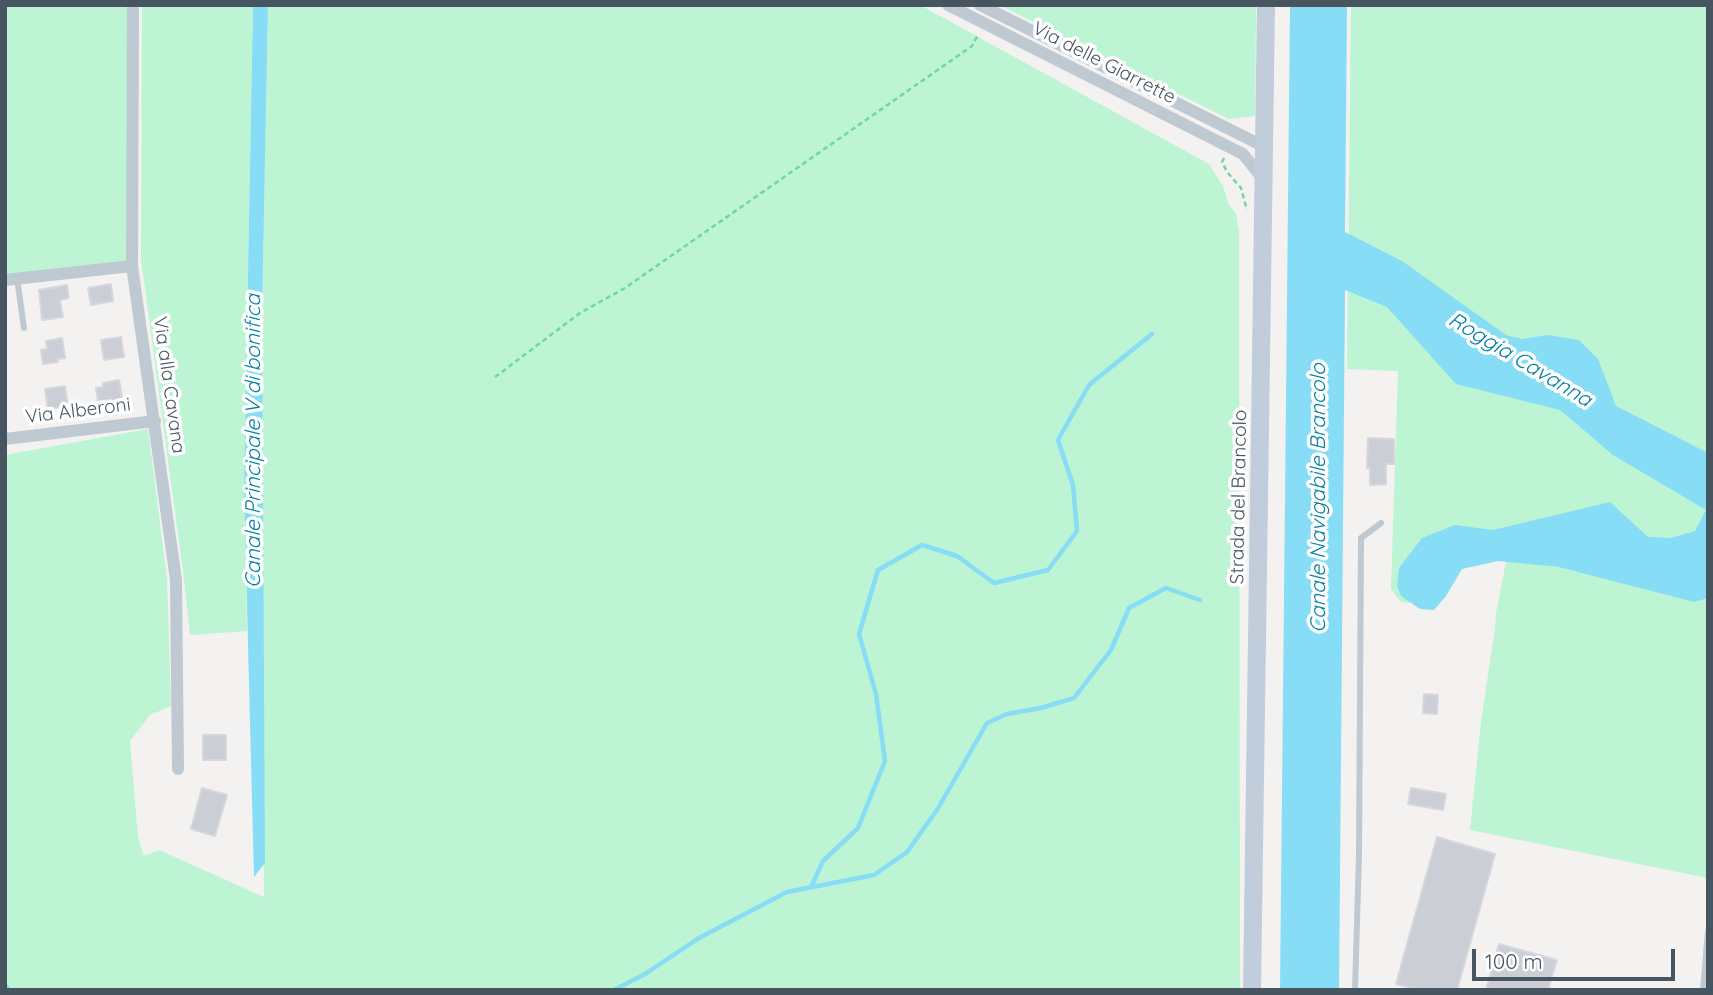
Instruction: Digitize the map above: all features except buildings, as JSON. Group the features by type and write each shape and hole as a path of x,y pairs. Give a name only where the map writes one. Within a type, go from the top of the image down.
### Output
{"street":[{"name":"Via alla Cavana","path":"133,5 132,266 176,580 178,769"},
{"name":"Via delle Giarrette","path":"948,5 1242,154 1265,174"},
{"name":"Via delle Giarrette","path":"980,5 1265,147"},
{"name":"Strada del Brancolo","path":"1252,990 1266,5"},
{"path":"1244,137 1257,134 1265,125"},
{"path":"11,279 132,266"},
{"name":"Via Alberoni","path":"5,439 155,421"}],"lane":[{"path":"11,279 24,328"},
{"path":"1355,990 1359,855 1361,538 1381,523"},
{"path":"1703,990 1708,931"}],"path":[{"path":"495,377 580,313 625,288 972,46 984,23"}],"green space":[{"path":"5,5 127,5 127,262 5,277"},
{"path":"142,5 253,5 244,490 247,631 190,635 141,259"},
{"path":"268,5 920,5 1209,164 1223,186 1229,205 1236,213 1239,232 1240,990 5,990 5,455 148,429 167,578 171,706 150,715 130,741 138,837 144,856 159,850 264,897 262,316"},
{"path":"999,5 1256,5 1255,116 1229,119"},
{"path":"1351,5 1708,5 1708,878 1470,830 1481,722 1496,613 1507,557 1474,552 1414,603 1401,602 1391,589 1398,371 1347,369"}],"water":[{"name":"Canale Principale V di bonifica","path":"253,5 268,5 262,316 265,863 254,877 244,490"},
{"name":"Canale Navigabile Brancolo","path":"1290,5 1347,5 1345,232 1402,261 1506,335 1522,339 1547,335 1579,340 1598,359 1616,406 1708,453 1708,598 1694,602 1559,567 1498,561 1462,569 1434,610 1420,609 1401,596 1397,586 1399,568 1422,538 1455,525 1493,530 1610,502 1648,537 1671,538 1695,531 1706,510 1613,455 1560,410 1456,384 1387,307 1345,290 1339,990 1280,990"}],"waterway":[{"path":"811,887 823,861 858,828 885,761 876,694 859,634 878,570 922,545 957,556 994,583 1048,570 1077,531 1073,485 1058,440 1089,385 1152,334"},
{"name":"Roggia Cavanna","path":"614,990 645,974 699,938 787,892 874,875 907,852 937,810 987,723 1007,714 1074,698 1111,650 1129,608 1166,588 1200,600"},
{"name":"Roggia Cavanna","path":"5,985 9,990"}]}
